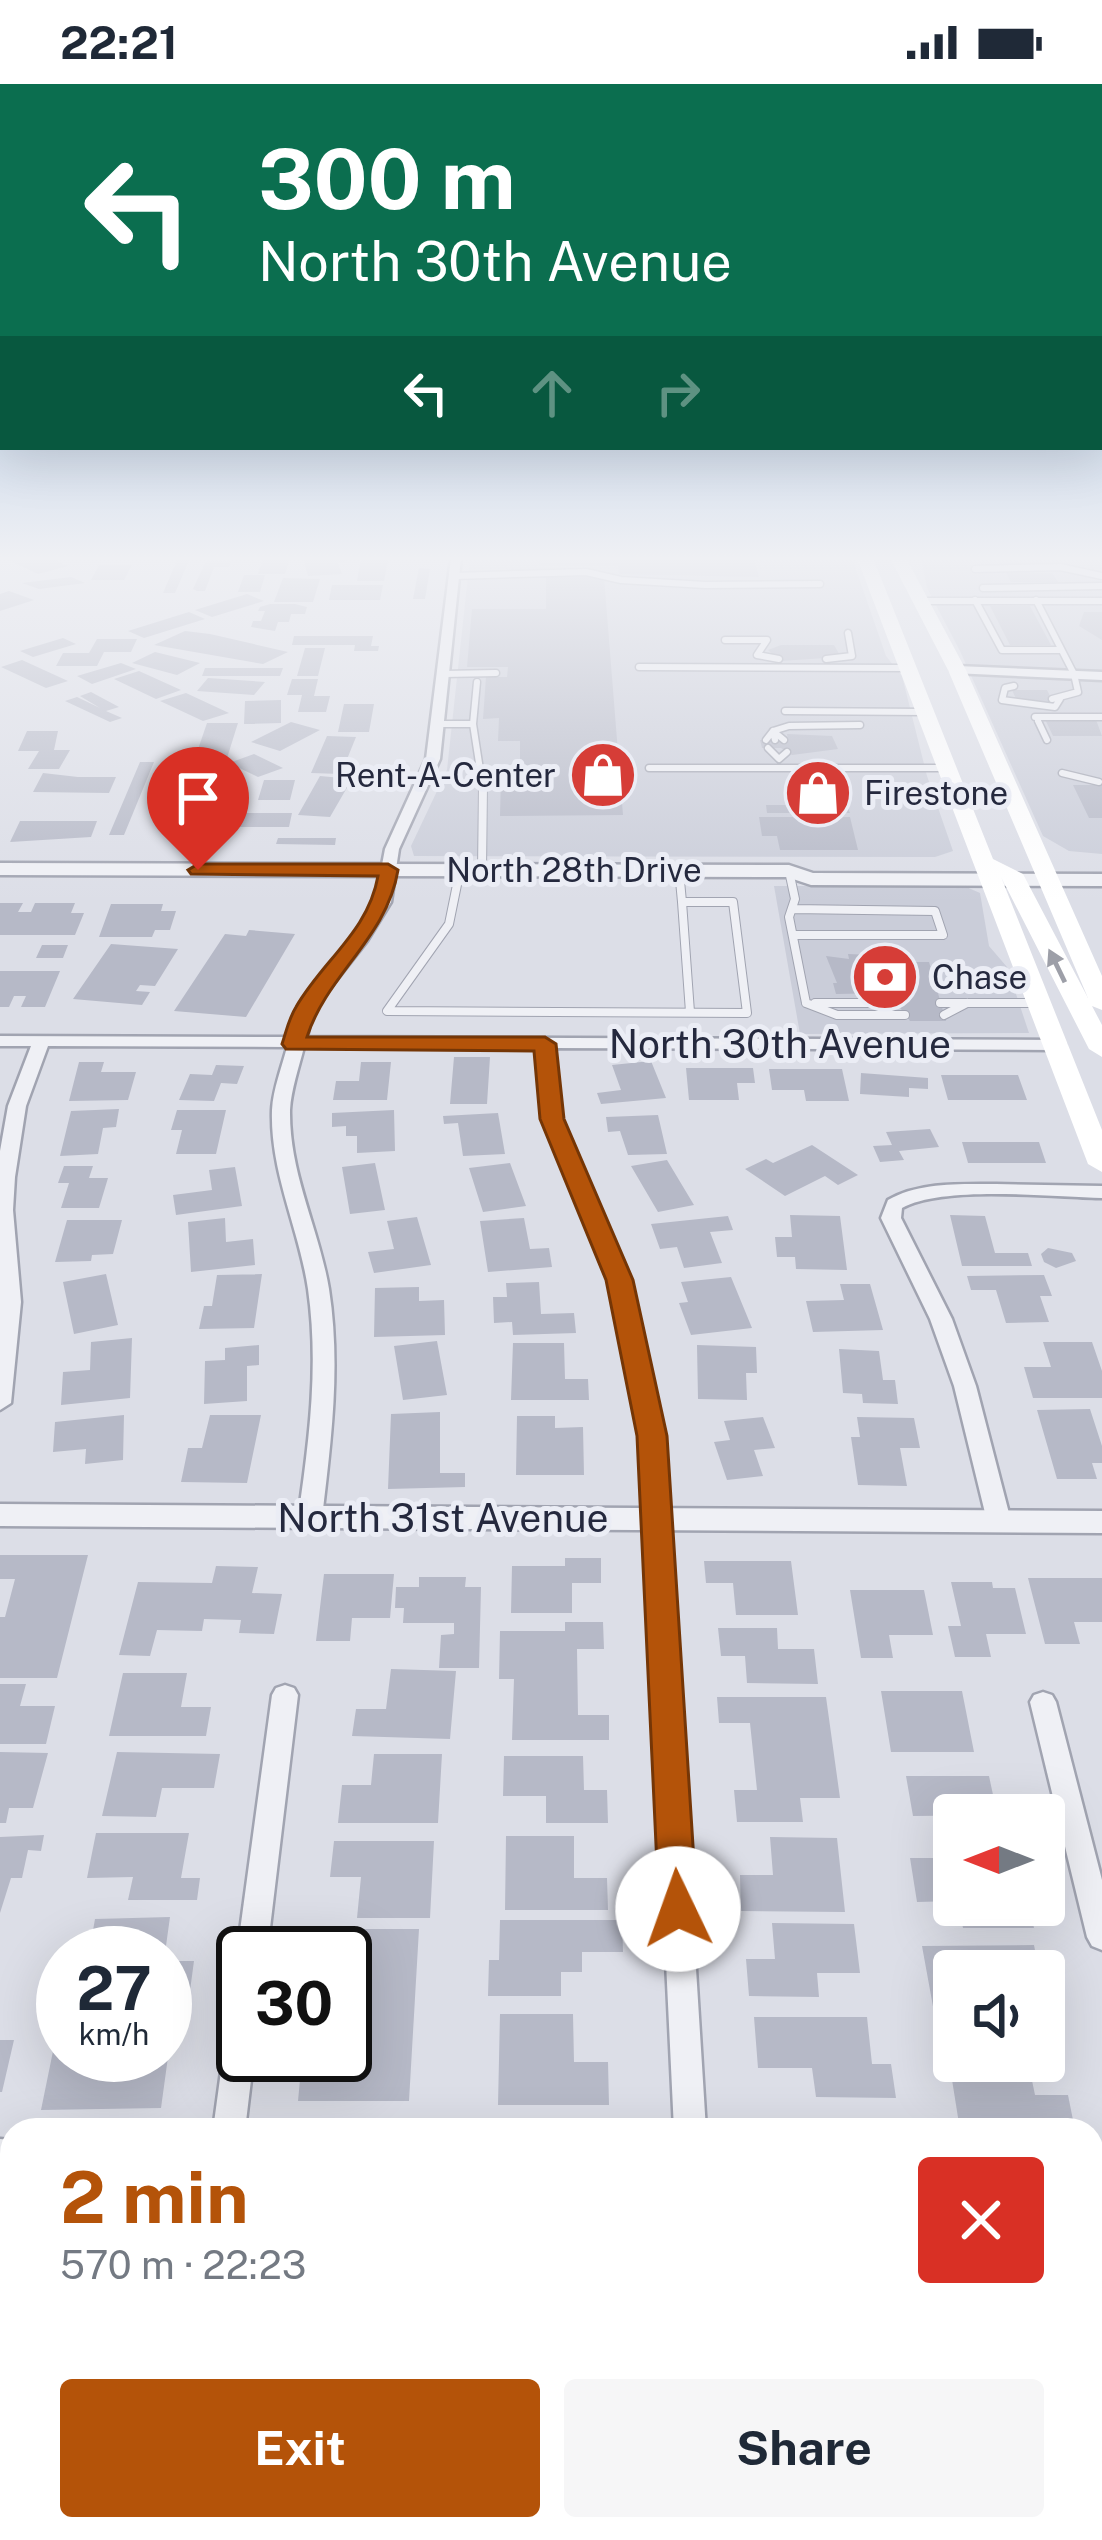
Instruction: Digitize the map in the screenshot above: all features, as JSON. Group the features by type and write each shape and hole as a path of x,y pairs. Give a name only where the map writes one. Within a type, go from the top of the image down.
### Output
{"main road":[{"path":"911,673 1102,1164"},
{"path":"929,673 943,676"},
{"path":"940,673 989,746 1102,1003"},
{"path":"987,871 1012,874 1017,881 1102,1048"},
{"path":"1056,1045 1072,1060 1102,1108"}],"street":[{"path":"310,1518 323,1418 324,1342 319,1285 284,1162 281,1106 305,1009 362,938 383,902 402,824 433,758 444,674"},
{"path":"943,676 1102,676"},
{"name":"North 28th Drive","path":"1017,881 1102,862"},
{"name":"North 28th Drive","path":"0,869 789,871 811,879 987,871 1102,880"},
{"name":"North 30th Avenue","path":"0,1042 1056,1045"},
{"path":"0,1403 11,1302 5,1177 17,1106 41,1042"},
{"path":"545,1044 552,1119 619,1280 652,1436 689,2118"},
{"path":"999,1521 965,1386 940,1319 891,1218 899,1200 934,1192 1102,1192"},
{"name":"North 31st Avenue","path":"0,1515 1102,1522"},
{"path":"255,1926 285,1696"},
{"path":"1043,1702 1102,1937"},
{"path":"231,2118 235,2082"}],"lane":[{"path":"444,674 496,674"},
{"path":"1002,700 1054,706 1062,702 1056,699 1077,695 1074,674"},
{"path":"478,682 472,738 483,773 471,870 449,924 386,1011 748,1013 734,902 682,902"},
{"path":"1002,700 1000,693 1014,686"},
{"path":"1002,700 1016,699"},
{"path":"785,711 927,712"},
{"path":"1047,740 1036,719 1102,717"},
{"path":"437,724 473,724"},
{"path":"783,760 774,742 789,726 860,725"},
{"path":"649,768 783,760 948,768"},
{"path":"1062,773 1099,782"},
{"path":"679,870 690,1012"},
{"path":"789,871 795,899 793,935 806,1003"},
{"path":"792,909 935,911 943,935 793,935"},
{"path":"834,998 898,1006 837,1015 806,1003 834,998"},
{"path":"967,1003 942,1006 1039,1003"}],"shaded area":[{"path":"458,673 899,673 953,851 935,857 414,856 411,846 447,770"},
{"path":"970,673 1102,673 1102,854 1069,851 1043,836"},
{"path":"774,886 964,886 980,893 989,946 1007,967 1029,1033 800,1034"}],"building":[{"path":"13,673 50,673 68,681 46,688"},
{"path":"88,673 125,673 92,684 77,676"},
{"path":"143,673 181,690 156,699 114,679"},
{"path":"203,673 281,673 280,676 202,676"},
{"path":"507,673 612,673 623,815 500,816 501,778 540,778 540,765 520,765 520,741 498,741 499,718 483,719 486,677 507,677"},
{"path":"208,678 265,682 254,695 197,691"},
{"path":"292,679 318,679 314,696 330,696 326,712 298,712 302,695 287,695"},
{"path":"1012,690 1047,690 1054,704 1018,703"},
{"path":"91,692 119,707 106,711 122,718 110,722 65,701 77,697 100,708 80,696"},
{"path":"186,693 229,713 203,721 160,701"},
{"path":"281,700 281,723 244,724 245,701"},
{"path":"344,704 374,704 369,732 338,732"},
{"path":"1044,717 1095,717 1102,736 1053,736"},
{"path":"291,722 320,730 280,751 251,742"},
{"path":"207,723 238,723 227,758 195,758"},
{"path":"27,731 58,731 54,750 70,750 59,769 28,769 39,751 18,751"},
{"path":"787,734 832,736 838,749 792,755 781,748 762,748 760,740 788,740"},
{"path":"327,736 356,737 341,774 311,773"},
{"path":"254,754 283,768 258,777 229,763"},
{"path":"140,762 154,762 124,835 109,835"},
{"path":"178,762 209,762 189,820 157,820"},
{"path":"43,773 116,777 109,793 33,792"},
{"path":"320,776 352,779 330,817 298,815"},
{"path":"264,780 295,780 290,800 258,800"},
{"name":"Firestone","path":"794,782 837,783 850,813 767,813 766,805 800,805"},
{"path":"1073,785 1102,785 1102,818 1089,818"},
{"path":"204,813 292,813 289,827 199,827"},
{"path":"759,817 850,817 858,850 780,850 777,836 762,836"},
{"path":"20,821 97,821 91,837 10,842"},
{"path":"278,838 336,838 335,845 276,844"},
{"path":"0,903 23,903 18,912 31,912 35,903 75,903 71,913 84,913 75,935 0,935"},
{"path":"111,904 163,904 161,911 176,911 170,930 155,930 152,937 99,937"},
{"path":"249,930 295,934 246,1017 174,1011 225,934 246,936"},
{"path":"111,944 178,949 155,986 140,985 136,991 150,992 142,1005 73,999"},
{"path":"42,945 68,945 63,958 36,958"},
{"name":"Chase","path":"892,953 894,962 929,962 946,1021 910,1021 889,993 836,994 833,983 837,983 826,956 849,959 848,954"},
{"path":"0,971 60,971 45,1007 21,1007 26,996 14,996 9,1007 0,1007"},
{"path":"454,1057 490,1057 487,1104 450,1104"},
{"path":"651,1061 666,1098 601,1104 597,1093 621,1090 612,1065"},
{"path":"79,1062 104,1062 101,1072 136,1072 128,1100 69,1101"},
{"path":"361,1062 391,1062 387,1100 333,1100 336,1081 359,1081"},
{"path":"216,1065 244,1066 237,1084 221,1083 214,1101 179,1100 190,1074 212,1075"},
{"path":"686,1068 753,1068 755,1083 737,1083 739,1100 689,1100"},
{"path":"769,1069 842,1069 849,1101 806,1101 804,1090 772,1090"},
{"path":"861,1073 928,1078 928,1089 909,1088 909,1097 860,1094"},
{"path":"941,1075 1018,1075 1027,1100 948,1100"},
{"path":"119,1109 116,1127 103,1128 98,1154 60,1156 71,1111"},
{"path":"177,1110 226,1110 216,1154 176,1154 182,1130 171,1130"},
{"path":"394,1110 395,1151 357,1153 357,1136 346,1136 346,1126 332,1127 332,1113"},
{"path":"498,1113 505,1154 463,1156 458,1123 444,1124 443,1116"},
{"path":"658,1115 667,1154 628,1155 620,1131 608,1132 606,1117"},
{"path":"930,1129 939,1147 899,1151 904,1160 880,1162 873,1146 892,1145 886,1132"},
{"path":"962,1142 1039,1142 1046,1163 968,1163"},
{"path":"812,1145 858,1175 838,1185 825,1176 785,1196 745,1169 766,1159 773,1163"},
{"path":"667,1160 694,1205 658,1212 631,1166"},
{"path":"375,1163 385,1210 350,1214 342,1167"},
{"path":"510,1163 526,1206 483,1212 469,1168"},
{"path":"64,1166 93,1166 89,1178 108,1178 99,1208 61,1208 69,1183 58,1183"},
{"path":"235,1167 242,1206 176,1215 173,1195 212,1190 209,1170"},
{"path":"790,1215 840,1216 847,1270 796,1269 795,1257 777,1257 775,1237 792,1237"},
{"path":"950,1215 985,1216 995,1253 1028,1253 1032,1266 962,1266"},
{"path":"728,1216 733,1230 710,1232 722,1263 684,1268 677,1247 660,1249 651,1224"},
{"path":"417,1217 431,1265 374,1273 368,1252 394,1249 387,1221"},
{"path":"225,1218 226,1242 253,1239 255,1265 191,1272 188,1222"},
{"path":"524,1218 530,1249 549,1248 552,1267 488,1272 480,1221"},
{"path":"67,1220 122,1220 113,1254 92,1255 91,1261 55,1262"},
{"path":"1048,1248 1072,1253 1076,1261 1056,1268 1044,1262 1041,1254"},
{"path":"106,1274 118,1325 74,1334 63,1282"},
{"path":"262,1274 254,1328 199,1329 204,1306 212,1306 217,1275"},
{"path":"1044,1275 1052,1296 1040,1296 1049,1322 1006,1323 996,1290 971,1290 967,1276"},
{"path":"731,1277 752,1328 691,1335 679,1303 688,1302 681,1282"},
{"path":"539,1282 541,1314 574,1313 576,1333 513,1335 512,1322 494,1323 493,1297 507,1297 506,1283"},
{"path":"840,1284 870,1284 883,1330 813,1332 806,1301 844,1300"},
{"path":"419,1287 419,1301 444,1300 445,1335 374,1337 375,1288"},
{"path":"132,1338 130,1398 61,1405 63,1372 90,1370 91,1342"},
{"path":"437,1341 447,1395 403,1400 394,1346"},
{"path":"1043,1342 1092,1342 1102,1371 1102,1398 1033,1398 1024,1367 1051,1367"},
{"path":"513,1343 564,1343 565,1379 588,1379 589,1400 511,1400"},
{"path":"259,1345 259,1365 247,1366 247,1401 204,1404 205,1361 225,1360 225,1348"},
{"path":"697,1345 756,1347 757,1373 746,1373 747,1400 698,1399"},
{"path":"839,1349 879,1351 883,1380 895,1380 898,1404 863,1403 862,1394 843,1393"},
{"path":"1090,1409 1102,1446 1102,1463 1092,1463 1097,1479 1057,1479 1037,1410"},
{"path":"440,1412 440,1473 465,1473 465,1487 388,1489 391,1414"},
{"path":"124,1415 123,1460 85,1464 86,1449 53,1452 55,1422"},
{"path":"210,1415 261,1415 247,1483 181,1482 188,1448 202,1448"},
{"path":"517,1416 555,1416 555,1428 583,1427 584,1475 516,1475"},
{"path":"763,1417 775,1448 754,1450 763,1476 727,1480 714,1442 730,1440 724,1421"},
{"path":"857,1417 914,1418 920,1448 900,1448 907,1486 858,1485 851,1437 860,1437"},
{"path":"0,1555 88,1555 57,1678 0,1678 0,1617 5,1617 15,1579 0,1579"},
{"path":"565,1558 601,1558 601,1583 572,1583 572,1613 511,1613 512,1566 565,1566"},
{"path":"704,1561 791,1561 798,1615 736,1615 733,1583 706,1583"},
{"path":"216,1566 258,1567 252,1593 282,1594 274,1634 239,1633 241,1620 204,1619 202,1631 157,1630 150,1656 119,1655 138,1582 212,1583"},
{"path":"324,1574 394,1574 390,1618 352,1618 350,1641 316,1641"},
{"path":"419,1577 466,1577 465,1587 481,1587 479,1668 439,1668 441,1635 454,1634 454,1623 403,1623 404,1608 395,1608 396,1587 419,1587"},
{"path":"1028,1578 1102,1578 1102,1622 1074,1622 1080,1644 1045,1644"},
{"path":"951,1582 992,1582 993,1588 1015,1588 1026,1634 986,1634 991,1657 955,1657 948,1626 961,1626"},
{"path":"850,1590 924,1590 933,1635 889,1635 893,1658 861,1658"},
{"path":"565,1622 603,1622 604,1649 577,1649 578,1715 609,1715 609,1740 512,1740 514,1679 499,1679 500,1631 565,1631"},
{"path":"718,1628 777,1628 778,1649 814,1649 818,1684 747,1683 745,1656 721,1656"},
{"path":"391,1669 456,1671 450,1739 352,1736 356,1709 386,1709"},
{"path":"123,1673 187,1673 181,1707 211,1707 206,1736 109,1736"},
{"path":"0,1684 26,1684 20,1706 55,1706 46,1744 0,1744"},
{"path":"881,1691 962,1691 974,1752 891,1752"},
{"path":"717,1697 826,1697 840,1798 800,1798 803,1822 737,1822 734,1790 757,1790 750,1723 719,1723"},
{"path":"0,1752 48,1753 33,1808 9,1808 6,1823 0,1823"},
{"path":"117,1752 220,1754 214,1788 162,1788 156,1817 102,1816"},
{"path":"374,1754 442,1754 438,1823 338,1823 342,1785 371,1785"},
{"path":"504,1756 583,1756 584,1790 607,1790 608,1823 546,1823 546,1796 503,1796"},
{"path":"906,1776 989,1776 993,1794 933,1794 933,1816 913,1816"},
{"path":"96,1833 189,1833 181,1878 200,1878 197,1900 128,1900 133,1877 87,1878"},
{"path":"44,1835 41,1851 28,1850 22,1878 11,1878 0,1913 0,1837"},
{"path":"506,1836 574,1836 574,1878 607,1878 608,1910 505,1910"},
{"path":"770,1837 837,1838 845,1912 741,1911 740,1875 773,1875"},
{"path":"334,1841 434,1841 430,1918 357,1918 361,1877 330,1877"},
{"path":"910,1858 933,1858 933,1902 917,1902"},
{"path":"170,1917 169,1926 94,1926 95,1919"},
{"path":"500,1920 622,1920 623,1952 582,1952 582,1972 561,1972 561,1996 488,1996 489,1960 499,1960"},
{"path":"772,1923 854,1924 860,1973 817,1973 819,1997 749,1996 746,1959 775,1959"},
{"path":"963,1926 1034,1928 963,1928"},
{"path":"372,1929 419,1929 409,2101 298,2101 300,2082 372,2082"},
{"path":"1034,1945 1035,1950 933,1950 933,2006 922,1946"},
{"path":"500,2014 573,2014 574,2062 608,2062 609,2105 498,2105"},
{"path":"754,2017 867,2017 872,2064 891,2064 896,2098 816,2097 812,2068 758,2068"},
{"path":"0,2040 14,2040 2,2092 0,2092"},
{"path":"47,2082 165,2082 161,2108 41,2110"},
{"path":"952,2082 1032,2082 1035,2095 1068,2095 1073,2118 958,2118"}],"place":[{"name":"Rent-A-Center","path":"603,775"},
{"name":"Firestone","path":"818,793"},
{"name":"Chase","path":"885,977"}],"route":[{"path":"198,870 388,870 383,902 362,938 305,1009 294,1044 545,1044 552,1119 619,1280 652,1436 678,1909"}]}
